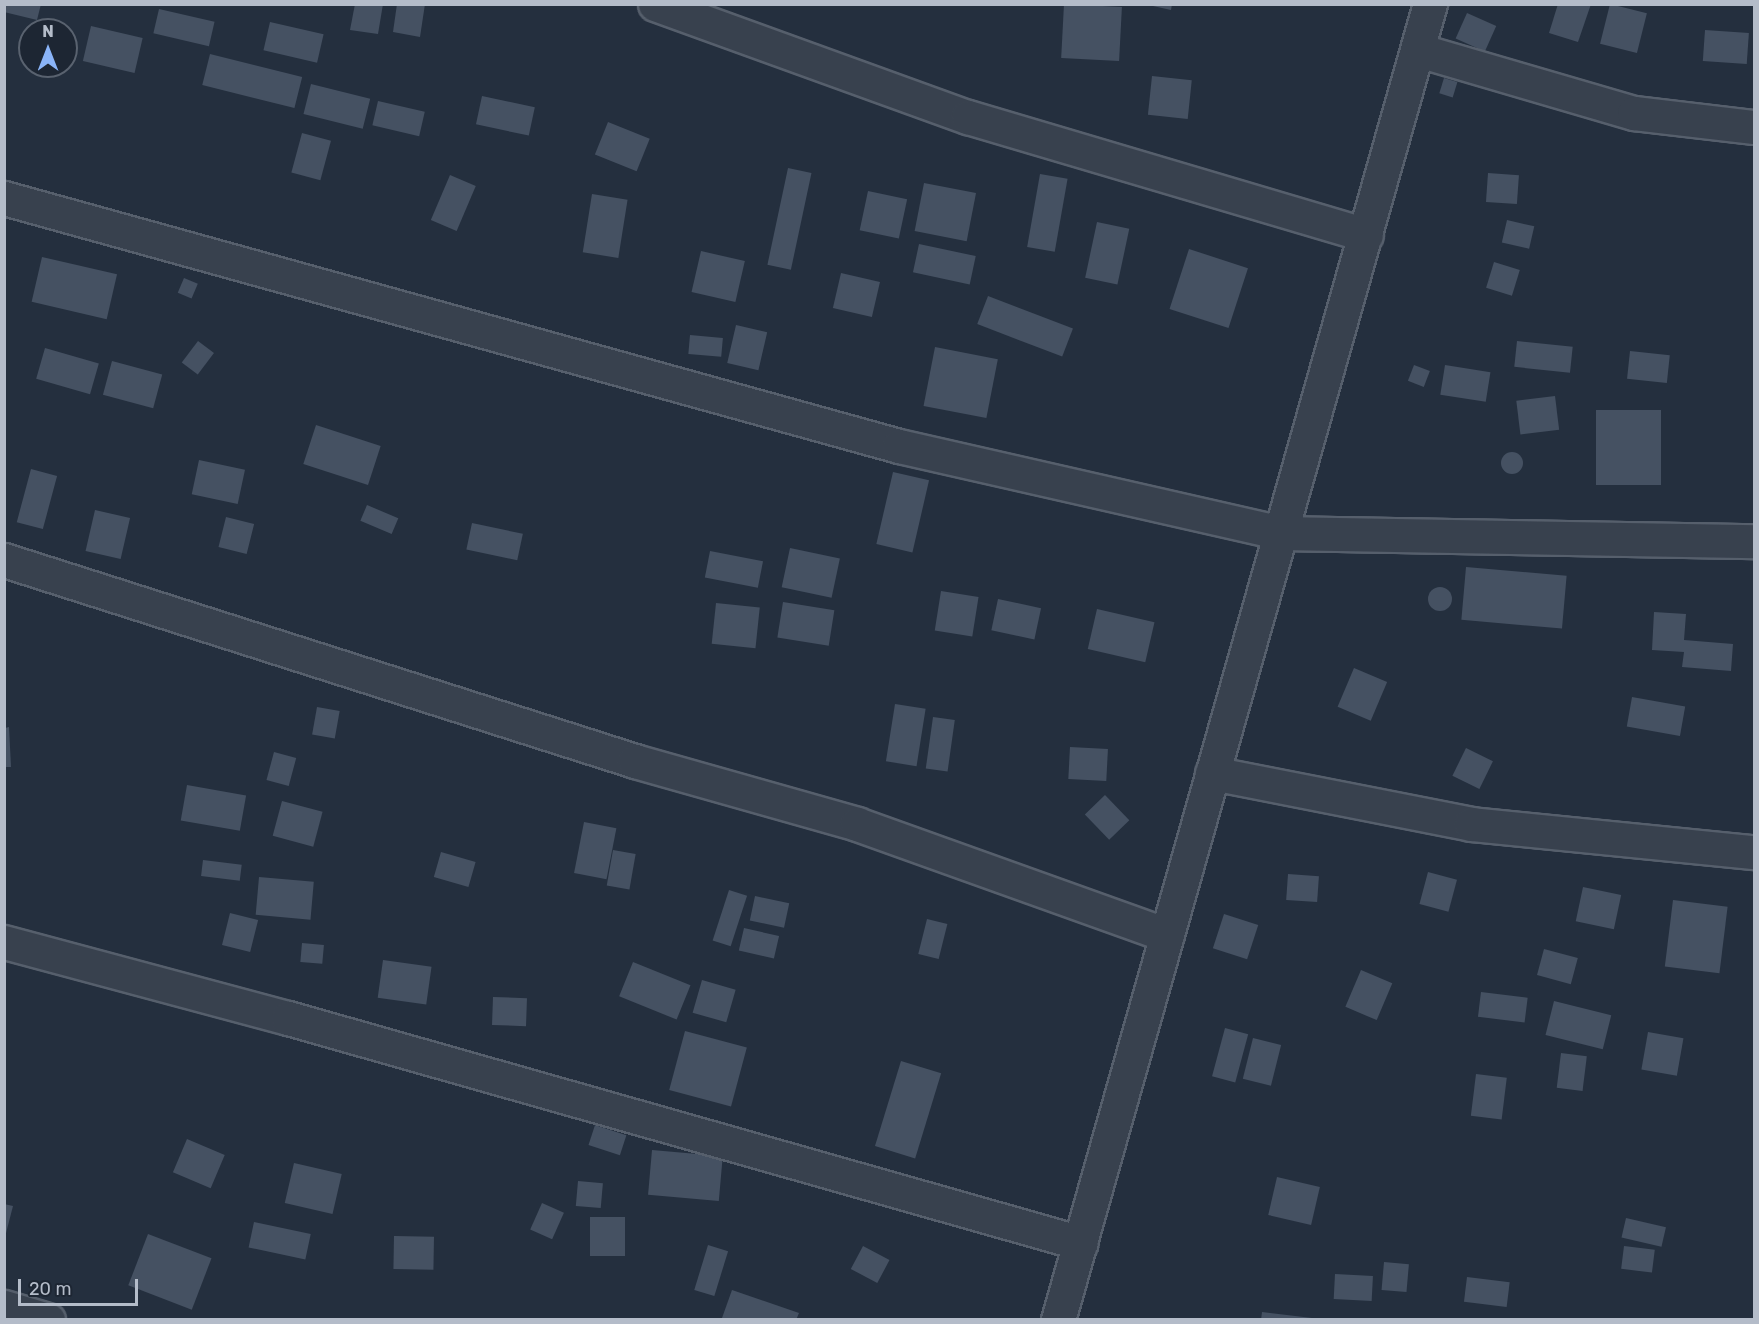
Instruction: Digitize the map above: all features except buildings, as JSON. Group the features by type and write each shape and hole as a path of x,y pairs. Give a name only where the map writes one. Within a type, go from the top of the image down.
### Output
{"street":[{"path":"655,4 968,117 1366,235"},
{"path":"1058,1320 1430,4"},
{"path":"1418,50 1634,113 1755,127"},
{"path":"4,198 898,446 1281,533 1755,541"},
{"path":"4,560 635,761 857,824 1167,935"},
{"path":"1212,773 1471,824 1755,852"},
{"path":"4,942 288,1018 1081,1243"},
{"path":"4,1307 48,1320"}]}
